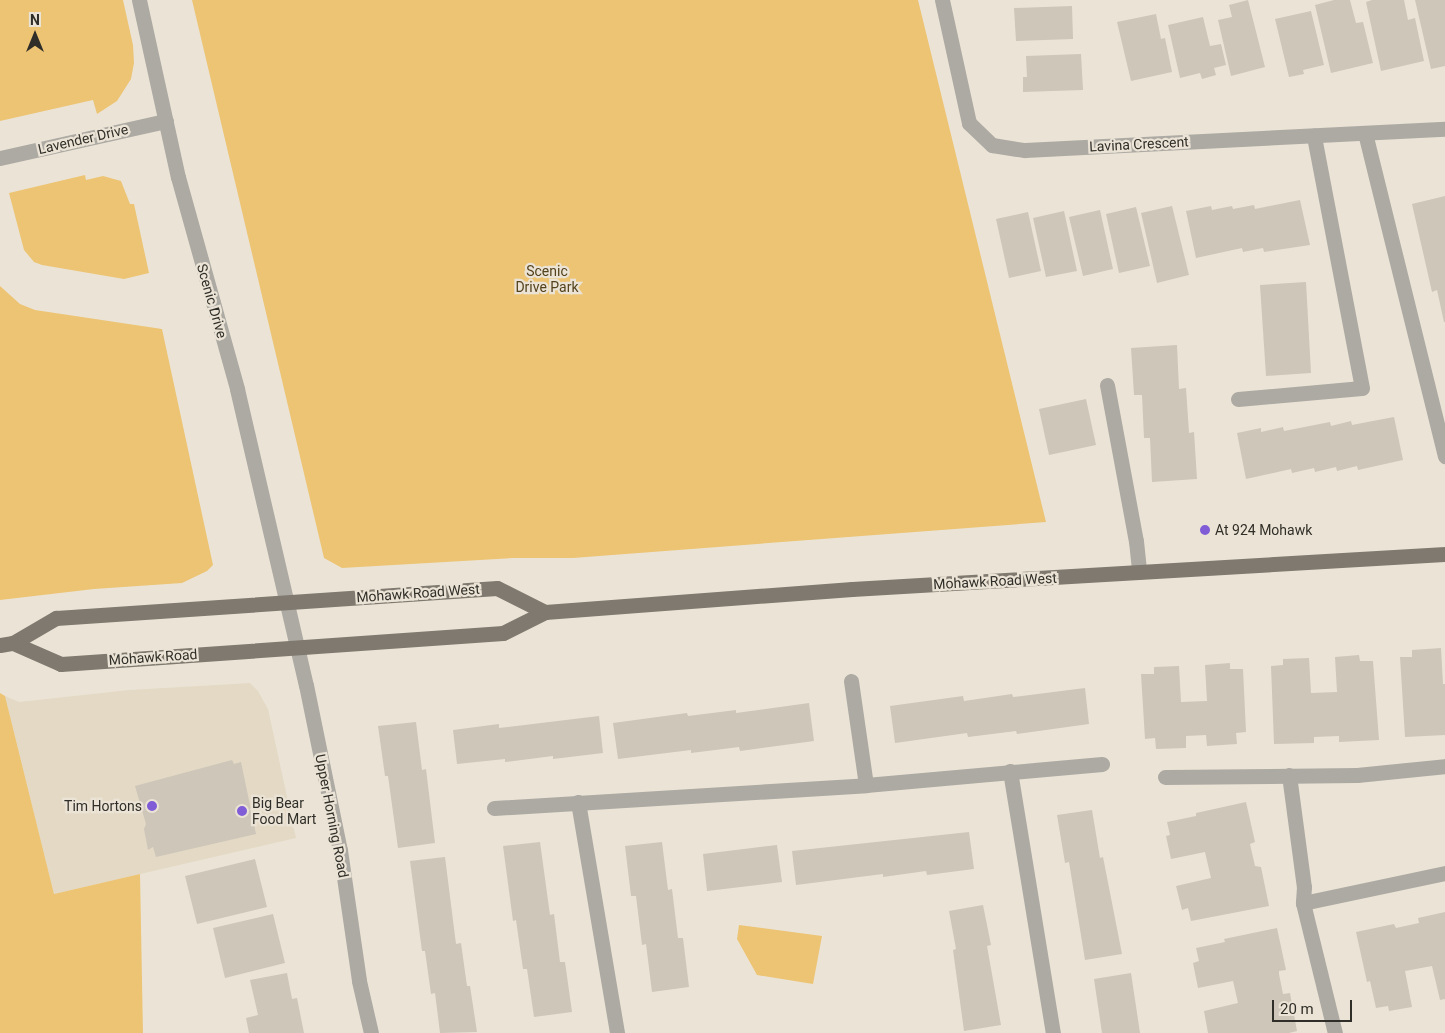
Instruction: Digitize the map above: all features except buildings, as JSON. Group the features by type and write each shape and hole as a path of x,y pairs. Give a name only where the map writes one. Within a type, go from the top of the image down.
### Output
{"main road":[{"name":"Mohawk Road West","path":"297,647 503,633 545,612 852,589 1445,554"},
{"name":"Mohawk Road West","path":"286,601 497,588 545,612"},
{"name":"Mohawk Road","path":"6,644 56,618 286,601"},
{"name":"Mohawk Road","path":"6,644 61,664 297,647"}],"street":[{"name":"Scenic Drive","path":"139,0 187,213 237,389 286,601"},
{"name":"Lavina Crescent","path":"942,0 968,123 992,145 1025,150 1445,128"},
{"name":"Lavender Drive","path":"0,158 166,121"},
{"path":"1365,133 1445,456"},
{"path":"1238,399 1362,388 1314,136"},
{"path":"1107,385 1136,541 1139,572"},
{"name":"Upper Horning Road","path":"286,601 338,840 359,981 371,1033"},
{"path":"851,681 866,785"},
{"path":"494,808 866,785 1102,764"},
{"path":"1165,777 1357,776 1445,766"},
{"path":"1010,771 1053,1033"},
{"path":"1289,775 1304,887 1304,903 1335,1033"},
{"path":"578,802 617,1033"},
{"path":"1304,903 1445,873"}],"shaded area":[{"path":"250,683 258,691 268,709 296,838 54,894 5,696 19,702 129,690"}],"green space":[{"path":"0,0 123,0 133,45 134,63 131,79 117,101 97,114 93,100 0,121"},
{"name":"Scenic Drive Park","path":"192,0 918,0 1046,522 573,558 514,558 342,568 324,558"},
{"path":"85,175 86,180 103,176 121,181 130,204 134,204 149,273 124,279 42,265 34,262 24,250 9,193"},
{"path":"0,286 20,304 35,310 162,329 213,565 207,571 182,583 94,589 0,600"},
{"path":"0,693 5,696 54,894 140,874 143,1033 0,1033"},
{"path":"739,925 822,936 813,984 757,975 737,939"}],"place":[{"name":"At 924 Mohawk","path":"1205,530"},
{"name":"Tim Hortons","path":"152,806"},
{"name":"Big Bear Food Mart","path":"242,811"}]}
